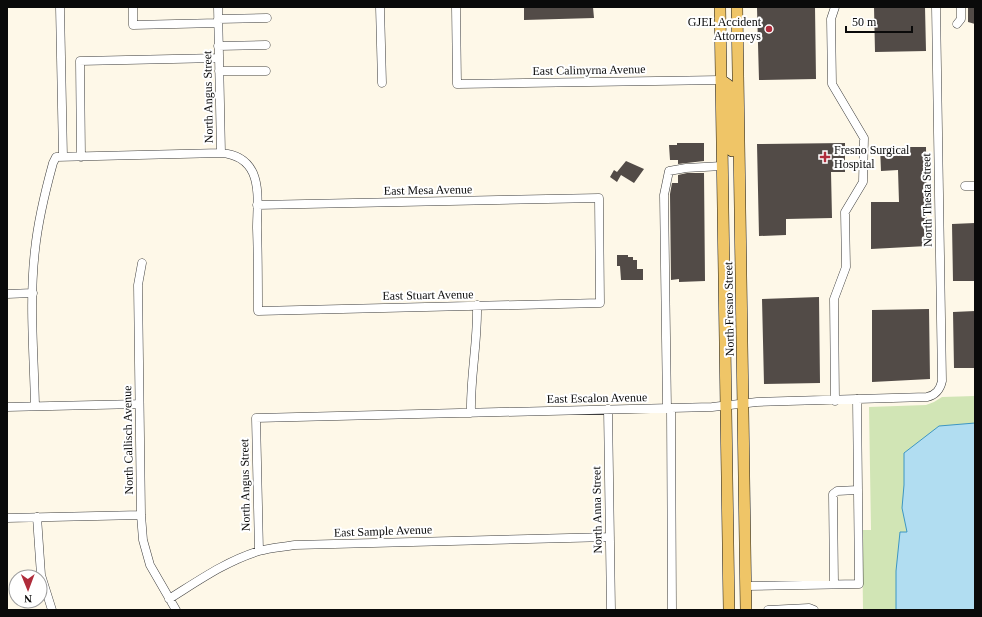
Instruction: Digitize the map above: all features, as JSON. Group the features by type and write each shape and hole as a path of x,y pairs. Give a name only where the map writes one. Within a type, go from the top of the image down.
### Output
{"main road":[{"name":"North Fresno Street","path":"720,7 729,610"},
{"name":"North Fresno Street","path":"737,7 746,610"},
{"path":"721,80 728,85 732,165 734,172 739,174"}],"street":[{"path":"60,7 60,157"},
{"path":"133,7 133,25 267,18"},
{"name":"North Angus Street","path":"218,7 221,153 234,155 241,159 252,172 255,179 257,205 258,310"},
{"path":"380,7 382,83"},
{"name":"East Calimyrna Avenue","path":"456,7 457,84 721,80"},
{"path":"835,7 831,19 832,84 864,138 863,182 845,212 846,267 834,299 835,400"},
{"name":"North Thesta Street","path":"936,7 942,381 938,392"},
{"path":"957,24 961,19 961,7"},
{"path":"218,46 266,45"},
{"path":"81,157 80,61 219,58"},
{"path":"219,71 266,71"},
{"path":"36,406 33,293 34,251 40,216 53,163 60,157 221,153"},
{"path":"672,610 664,196 669,171 686,168 722,166"},
{"path":"965,186 975,186"},
{"name":"East Mesa Avenue","path":"257,205 599,198 600,303"},
{"name":"North Callisch Avenue","path":"142,263 138,285 141,515 143,540 150,565 176,610"},
{"path":"7,294 33,293"},
{"name":"East Stuart Avenue","path":"258,310 600,303"},
{"path":"471,413 471,376 478,333 477,305"},
{"name":"East Escalon Avenue","path":"256,418 669,408 743,403 927,397 933,396 938,392"},
{"path":"746,586 859,584 857,399"},
{"path":"7,407 139,404"},
{"name":"North Anna Street","path":"608,409 611,610"},
{"name":"North Angus Street","path":"256,418 259,551"},
{"path":"834,584 833,494 837,491 858,490"},
{"path":"7,518 141,515"},
{"path":"37,517 41,575 52,610"},
{"name":"East Sample Avenue","path":"170,599 212,572 259,551 295,545 610,537"},
{"path":"768,610 809,608 814,610"}],"green space":[{"path":"975,396 975,610 863,610 862,530 871,530 869,407 926,405 942,397"}],"water":[{"path":"975,423 975,610 896,610 896,571 900,532 907,532 902,508 904,453 939,426"}],"building":[{"path":"524,7 593,7 594,18 524,20"},
{"path":"815,7 816,79 759,80 757,8"},
{"path":"874,7 925,7 926,51 875,52"},
{"path":"968,7 975,7 975,24 968,22"},
{"path":"677,143 704,143 704,161 678,164 678,160 670,160 669,145 677,145"},
{"path":"845,143 845,172 831,172 832,218 786,219 786,235 759,236 757,144"},
{"path":"880,147 926,147 927,246 871,249 871,202 899,202 898,170 881,171"},
{"path":"626,161 644,169 634,183 621,175 617,182 610,177 614,170 617,172"},
{"path":"687,173 704,173 705,281 679,282 679,279 671,280 670,194 672,183 678,183 678,175"},
{"path":"975,223 975,281 953,281 952,224"},
{"path":"617,255 628,255 628,257 633,257 633,260 637,260 637,269 643,269 643,280 621,280 620,266 617,266"},
{"path":"819,297 820,383 764,384 762,299"},
{"path":"929,309 930,379 872,382 872,310"},
{"path":"975,311 975,368 954,368 953,312"}],"place":[{"name":"GJEL Accident Attorneys","path":"769,29"},
{"name":"Fresno Surgical Hospital","path":"825,157"}]}
